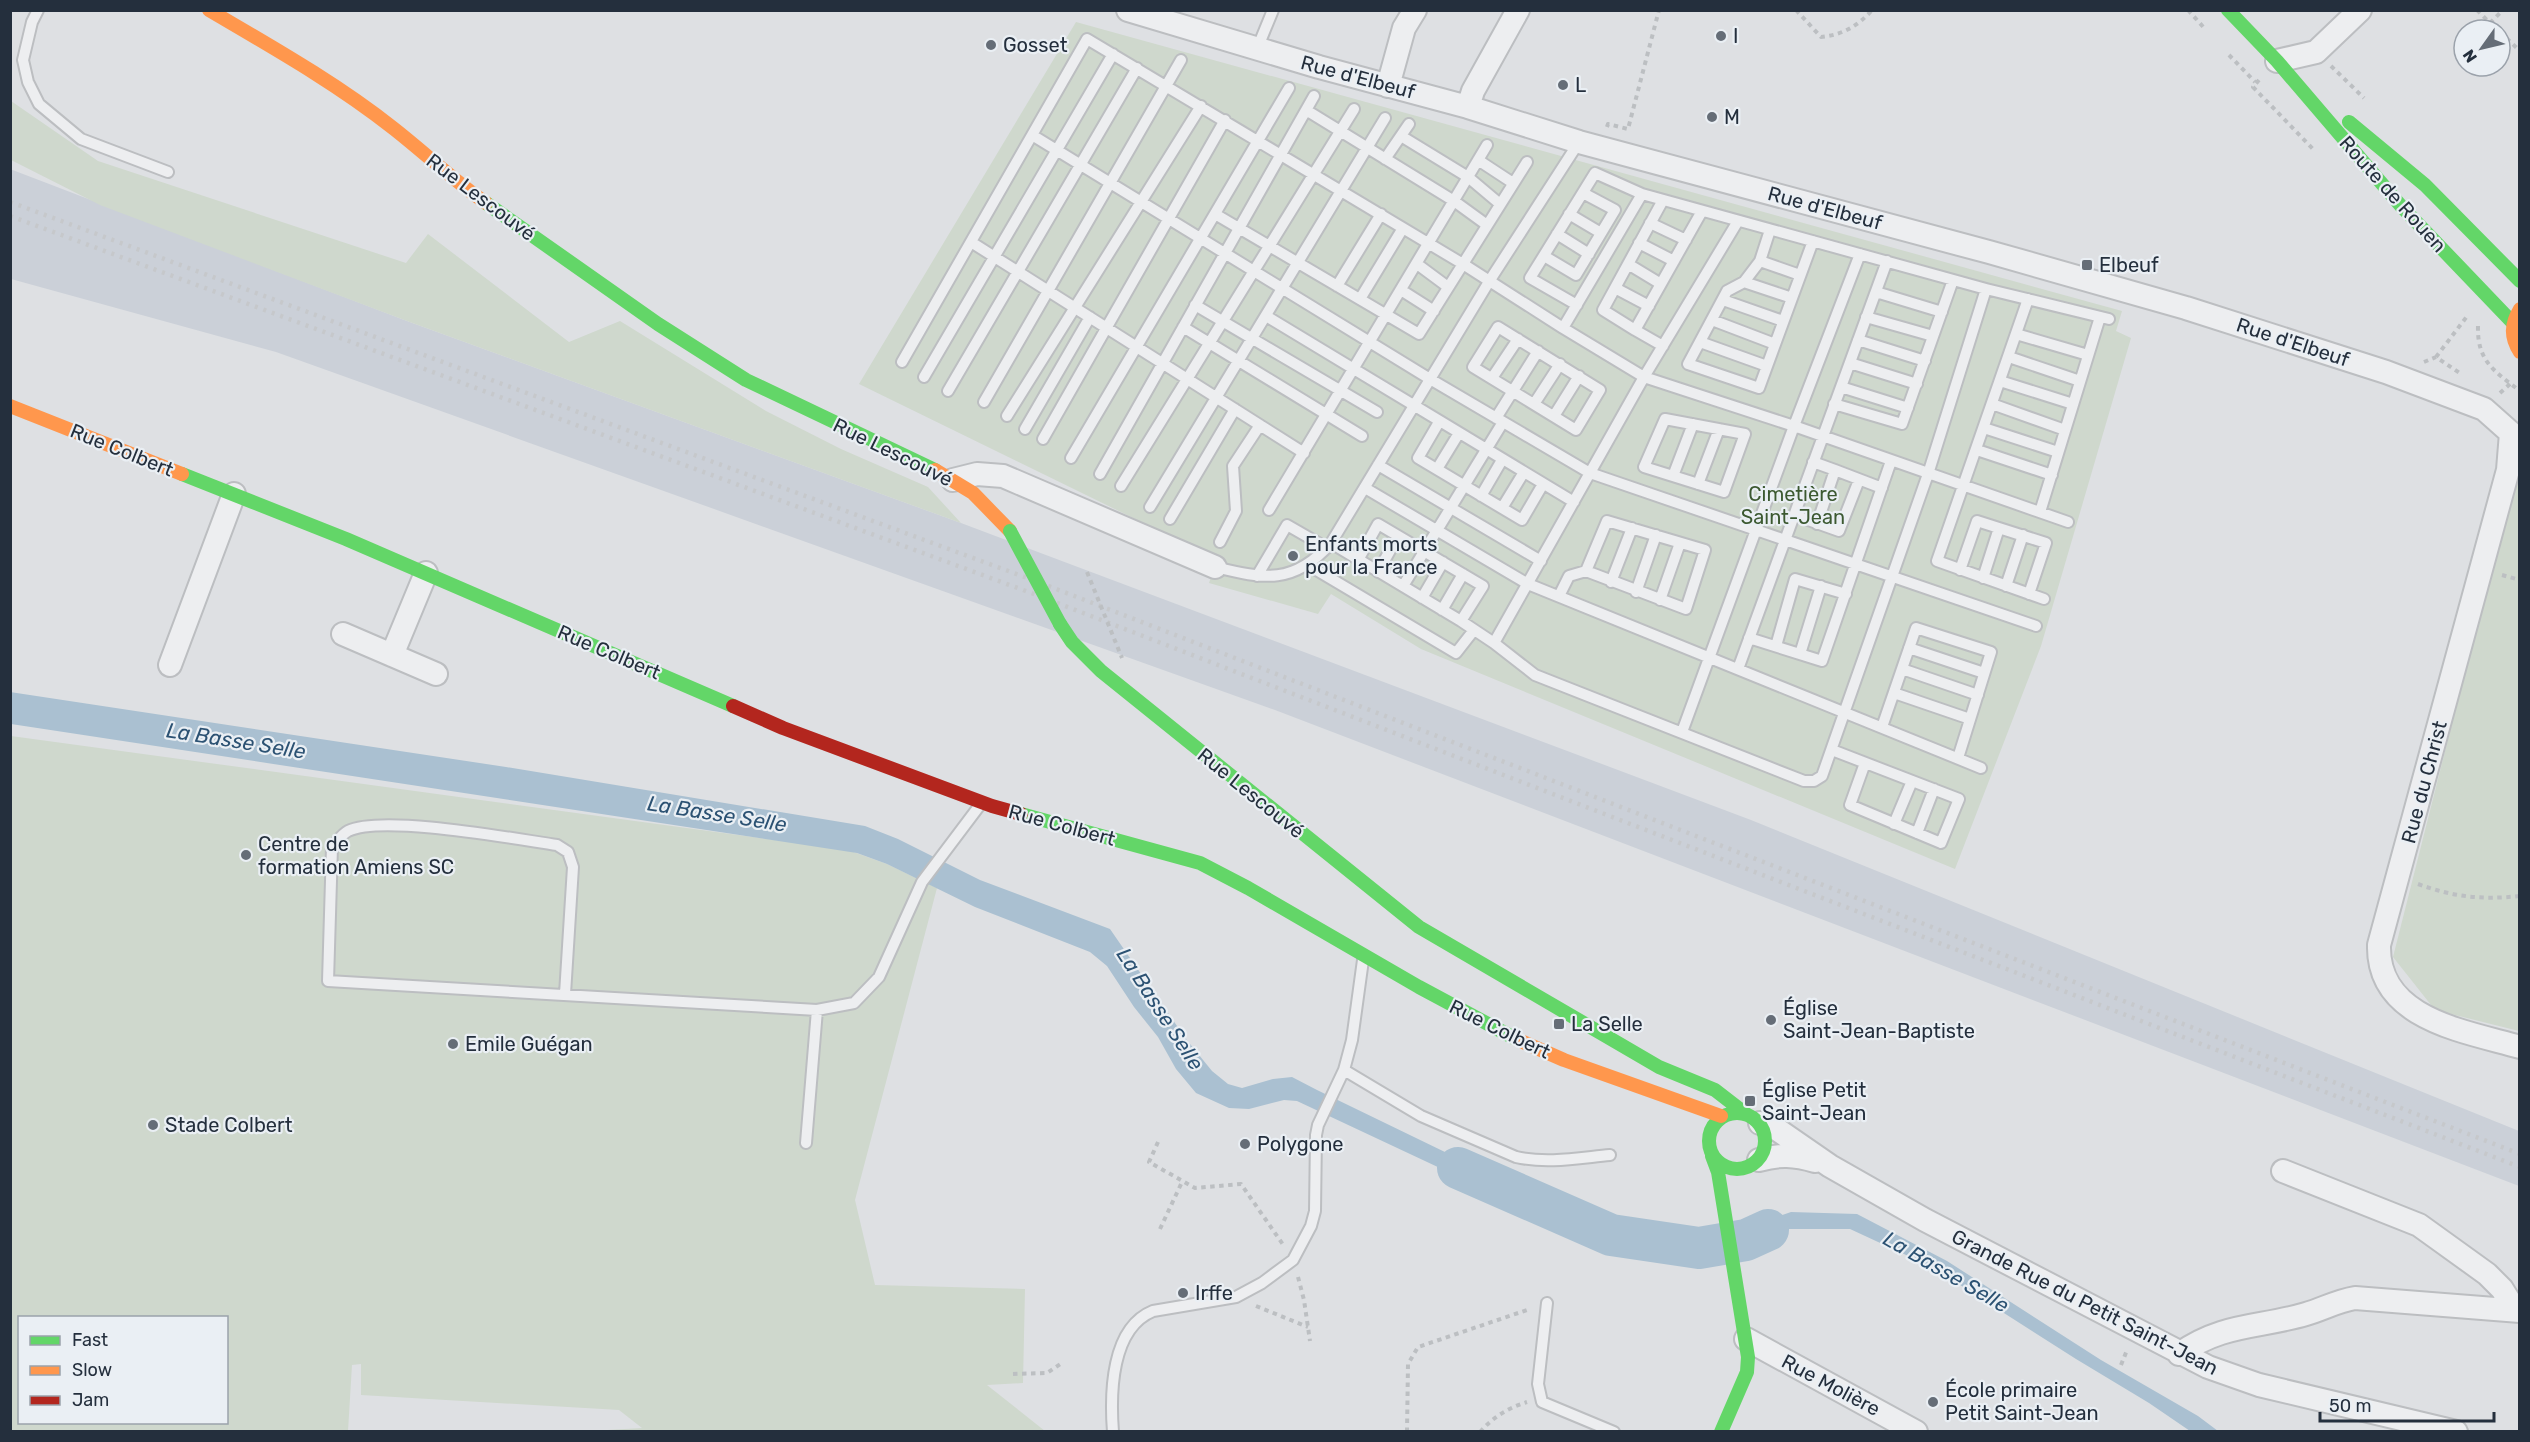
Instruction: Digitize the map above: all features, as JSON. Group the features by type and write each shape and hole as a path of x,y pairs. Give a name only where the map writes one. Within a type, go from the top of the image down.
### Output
{"street":[{"name":"Rue Lescouvé","path":"209,10 298,62 393,128 455,181 658,324 715,361 779,397 953,480 973,493 1010,531 1060,624 1072,642 1101,671 1419,927 1473,961 1659,1067 1715,1090 1753,1118"},
{"name":"Rue d'Elbeuf","path":"1128,10 1257,49 1468,107 1579,142 2066,273 2291,340 2484,409 2515,431"},
{"path":"1388,86 1404,28 1414,10"},
{"path":"1468,107 1473,91 1518,10"},
{"name":"Route de Rouen","path":"2228,10 2277,61 2401,206 2513,323"},
{"path":"2277,61 2316,52 2360,10"},
{"name":"Route de Rouen","path":"2277,61 2425,185 2520,281"},
{"path":"2520,309 2513,323 2512,335 2520,352"},
{"name":"Rue Colbert","path":"10,406 426,573 783,728 982,802 1200,863 1225,874 1364,956 1516,1040 1600,1074 1685,1101 1721,1116"},
{"name":"Rue du Christ","path":"2515,431 2508,470 2379,945 2378,956 2383,975 2394,993 2419,1014 2460,1030 2520,1047"},
{"path":"953,480 977,474 1003,476 1215,567"},
{"path":"170,665 234,494"},
{"path":"392,655 426,573"},
{"path":"343,634 436,674"},
{"name":"Rue Lescouvé","path":"1659,1067 1685,1101"},
{"path":"1685,1101 1709,1134 1712,1156 1718,1172 1746,1340 1747,1372 1721,1431"},
{"path":"1709,1134 1721,1116 1733,1112 1753,1118 1766,1142 1723,1203"},
{"name":"Grande Rue du Petit Saint-Jean","path":"1753,1118 1775,1128 1830,1166 1925,1220 2179,1354 2208,1367 2259,1385 2456,1431"},
{"name":"Grande Rue du Petit Saint-Jean","path":"1751,1164 1776,1155 1797,1156 1830,1166"},
{"path":"1712,1156 1729,1168 1751,1164"},
{"path":"2283,1171 2419,1226 2487,1274 2502,1289 2517,1310"},
{"path":"2179,1354 2216,1333 2306,1314 2343,1300 2355,1298 2517,1310"},
{"name":"Rue Molière","path":"1746,1340 1916,1431"}],"lane":[{"path":"38,10 32,22 22,60 28,82 39,104 81,139 168,172"},
{"path":"1257,49 1274,10"},
{"path":"903,362 1087,39 1490,280 1644,377 1794,426 2068,522"},
{"path":"924,377 1113,54"},
{"path":"984,402 1181,60"},
{"path":"948,391 1137,68"},
{"path":"1071,458 1289,88"},
{"path":"1100,474 1314,96"},
{"path":"1007,416 1201,106"},
{"path":"1306,110 1454,201 1487,225"},
{"path":"1121,486 1354,110"},
{"path":"1150,507 1385,118"},
{"path":"1043,439 1225,120"},
{"path":"1386,159 1409,124"},
{"path":"1032,135 1430,379 1590,473 2037,626"},
{"path":"1401,136 1468,177 1500,204"},
{"path":"1215,567 1257,576 1279,577 1308,565 1329,546 1490,280 1579,142"},
{"path":"1269,510 1488,145"},
{"path":"1478,160 1513,183"},
{"path":"1215,214 1419,333 1527,162"},
{"path":"1576,305 1530,278 1595,173 1642,194 1663,200 1986,289 2104,318 2088,355 2040,512"},
{"path":"1544,256 1576,275 1589,254 1615,210 1583,193"},
{"path":"1563,328 1642,194"},
{"path":"1663,200 1603,310 1663,346"},
{"path":"1635,330 1702,211"},
{"path":"1337,286 1380,214"},
{"path":"1569,214 1601,233"},
{"path":"1494,643 1644,377 1738,221"},
{"path":"1650,223 1686,240"},
{"path":"1360,299 1403,228"},
{"path":"1770,230 1760,261 1744,282 1727,291 1688,364 1759,388 1813,241"},
{"path":"1557,234 1589,254"},
{"path":"971,242 1304,453"},
{"path":"1640,243 1674,261"},
{"path":"1682,732 1794,426 1860,254"},
{"path":"1760,261 1800,275"},
{"path":"1738,669 1887,261"},
{"path":"1417,264 1448,287"},
{"path":"1628,264 1661,284"},
{"path":"1834,404 1902,424 1953,280"},
{"path":"1744,282 1792,298"},
{"path":"1615,288 1649,306"},
{"path":"1257,576 1287,525 1358,560 1461,621 1535,675 1804,781 1814,782 1821,776 1832,750 1928,474 1986,289"},
{"path":"1401,290 1434,311"},
{"path":"1876,292 1942,312"},
{"path":"2028,299 1937,561 2044,599"},
{"path":"1723,300 1784,321"},
{"path":"1195,305 1377,412"},
{"path":"1266,316 1574,502"},
{"path":"1025,429 1090,317"},
{"path":"1866,317 1933,336"},
{"path":"1712,320 1775,344"},
{"path":"1183,327 1362,436"},
{"path":"1498,327 1538,351 1600,390 1576,430 1473,367 1498,327"},
{"path":"2016,334 2088,355"},
{"path":"1492,378 1518,339"},
{"path":"1858,340 1925,361"},
{"path":"1700,342 1767,366"},
{"path":"1402,586 1486,450 1513,391 1538,351"},
{"path":"2008,357 2080,381"},
{"path":"1850,363 1917,384"},
{"path":"1534,404 1560,364"},
{"path":"1554,417 1579,376"},
{"path":"2000,381 2073,404"},
{"path":"1841,387 1908,408"},
{"path":"1992,404 2065,430"},
{"path":"1170,519 1235,409"},
{"path":"1665,419 1719,429 1745,434 1724,492 1644,467 1665,419"},
{"path":"1439,422 1418,458 1437,470 1522,520 1543,484"},
{"path":"1673,476 1693,424"},
{"path":"1220,542 1236,511 1233,466 1260,425"},
{"path":"1984,428 2058,452"},
{"path":"1698,484 1719,429"},
{"path":"1437,470 1459,433"},
{"path":"1977,450 2052,475"},
{"path":"1481,496 1502,460"},
{"path":"1749,638 1822,661 1891,461"},
{"path":"1813,462 1882,488"},
{"path":"1378,465 1541,561"},
{"path":"1817,524 1835,470"},
{"path":"1502,508 1524,472"},
{"path":"1794,515 1839,531 1859,480"},
{"path":"1365,488 1528,584 1981,768"},
{"path":"1559,596 1569,576 1586,572 1686,609 1705,550 1607,521 1586,572"},
{"path":"1960,570 1977,521 2023,535 2046,543 2029,594"},
{"path":"1358,560 1378,525 1443,562 1483,586 1461,621"},
{"path":"1611,582 1632,528"},
{"path":"1983,578 1999,528"},
{"path":"1636,592 1656,535"},
{"path":"2006,586 2023,535"},
{"path":"1378,572 1398,536"},
{"path":"1660,600 1680,543"},
{"path":"1422,598 1443,562"},
{"path":"1308,565 1456,653 1474,630"},
{"path":"1442,610 1463,574"},
{"path":"1776,646 1795,579 1845,594"},
{"path":"1800,654 1821,586"},
{"path":"1882,727 1916,628 1991,652 1958,758"},
{"path":"1909,648 1984,673"},
{"path":"1902,669 1978,695"},
{"path":"1894,693 1970,719"},
{"path":"1832,750 1959,799 1941,843 1850,806 1865,763"},
{"path":"1894,824 1912,781"},
{"path":"1917,833 1934,789"},
{"path":"565,994 573,867 568,852 557,846 452,830 368,825 346,831 332,847 328,981 817,1010 854,1003 879,977 922,882 982,802"},
{"path":"1113,1431 1113,1378 1125,1335 1132,1323 1153,1311 1236,1297 1262,1283 1293,1260 1311,1226 1315,1211 1316,1135 1344,1070 1354,1031 1364,956"},
{"path":"806,1143 817,1010"},
{"path":"1344,1070 1421,1116 1516,1157 1557,1161 1610,1155"},
{"path":"1547,1303 1538,1384 1542,1402 1614,1431"}],"path":[{"path":"1619,153 1624,135 1606,129 1608,124 1628,129 1659,10"},
{"path":"1796,10 1821,36 1839,35 1864,19 1872,10"},
{"path":"2436,357 2470,312"},
{"path":"1087,572 1122,658"},
{"path":"2413,882 2445,894 2488,900 2520,896"},
{"path":"1158,1142 1149,1162 1182,1182 1195,1188 1241,1184 1293,1260 1304,1300 1310,1341"},
{"path":"1160,1229 1182,1182"},
{"path":"1236,1297 1308,1328"},
{"path":"1407,1431 1408,1364 1418,1347 1547,1303"},
{"path":"1013,1374 1047,1373 1062,1363"},
{"path":"1480,1431 1489,1421 1512,1407 1532,1400 1542,1402"}],"shaded area":[{"path":"10,169 407,321 961,523 1751,820 2519,1131 2519,1186 1275,710 276,352 11,279"}],"green space":[{"name":"Cimetière Saint-Jean","path":"1076,22 2122,311 2116,331 2131,338 2041,646 1955,869 1421,649 1331,594 1318,614 1209,583 1217,559 859,384"},
{"path":"11,101 98,161 406,263 428,234 569,342 620,321 766,411 841,449 928,487 961,523 407,321 100,205 11,160"},
{"path":"2519,459 2519,1031 2435,1010 2393,957"},
{"name":"Emile Guégan","path":"11,736 848,850 887,864 937,888 855,1200 875,1285 1025,1289 1023,1383 987,1385 1045,1431 590,1431 642,1428 619,1410 361,1395 361,1364 352,1365 348,1431 11,1432"}],"water":[{"path":"10,692 506,767 865,826 898,839 980,880 1110,929 1186,1039 1212,1071 1228,1084 1242,1088 1273,1079 1292,1077 1513,1185 1506,1199 1297,1101 1284,1100 1249,1109 1229,1108 1196,1093 1176,1069 1158,1037 1134,1007 1107,966 1090,952 975,907 887,864 857,853 11,724"},
{"path":"1791,1212 1857,1214 1947,1261 2101,1360 2198,1416 2218,1431 2190,1431 1932,1267 1850,1229 1780,1229 1735,1253 1732,1232"}],"waterway":[{"name":"La Basse Selle","path":"1458,1168 1611,1235 1699,1248 1746,1240 1768,1230"}],"railway":[{"path":"10,202 1038,582 2520,1154"},
{"path":"10,216 1034,594 2520,1167"}],"traffic: fast":[{"path":"2228,10 2277,61 2401,206 2513,323"},
{"path":"2349,122 2425,185 2520,281"},
{"path":"486,203 658,324 746,380 935,470"},
{"path":"182,474 346,539 733,706"},
{"path":"1010,531 1060,624"},
{"path":"1060,624 1072,642 1101,671 1419,927 1659,1067 1715,1090 1746,1114"},
{"path":"1021,814 1200,863 1516,1039"},
{"path":"1731,1113 1743,1113 1753,1117 1761,1125 1765,1141 1761,1157 1753,1165 1743,1169 1731,1169 1721,1165 1713,1157 1709,1147 1709,1135 1713,1125 1721,1117 1731,1113"},
{"path":"1712,1156 1718,1172 1748,1357 1747,1372 1721,1432"}],"traffic: slow":[{"path":"209,10 349,96 393,128 486,203"},
{"path":"2520,309 2513,330 2513,336 2520,352"},
{"path":"10,406 182,474"},
{"path":"935,470 973,493 1010,531"},
{"path":"1516,1039 1564,1060 1721,1116"}],"traffic: jam":[{"path":"733,706 783,728 992,806 1021,814"}],"place":[{"name":"I","path":"1721,36"},
{"name":"Gosset","path":"991,45"},
{"name":"L","path":"1563,85"},
{"name":"M","path":"1712,117"},
{"name":"Elbeuf","path":"2087,265"},
{"name":"Enfants morts pour la France","path":"1293,556"},
{"name":"Centre de formation Amiens SC","path":"246,855"},
{"name":"Église Saint-Jean-Baptiste","path":"1771,1020"},
{"name":"La Selle","path":"1559,1024"},
{"name":"Emile Guégan","path":"453,1044"},
{"name":"Église Petit Saint-Jean","path":"1750,1101"},
{"name":"Stade Colbert","path":"153,1125"},
{"name":"Polygone","path":"1245,1144"},
{"name":"Irffe","path":"1183,1293"},
{"name":"École primaire Petit Saint-Jean","path":"1933,1402"}]}
